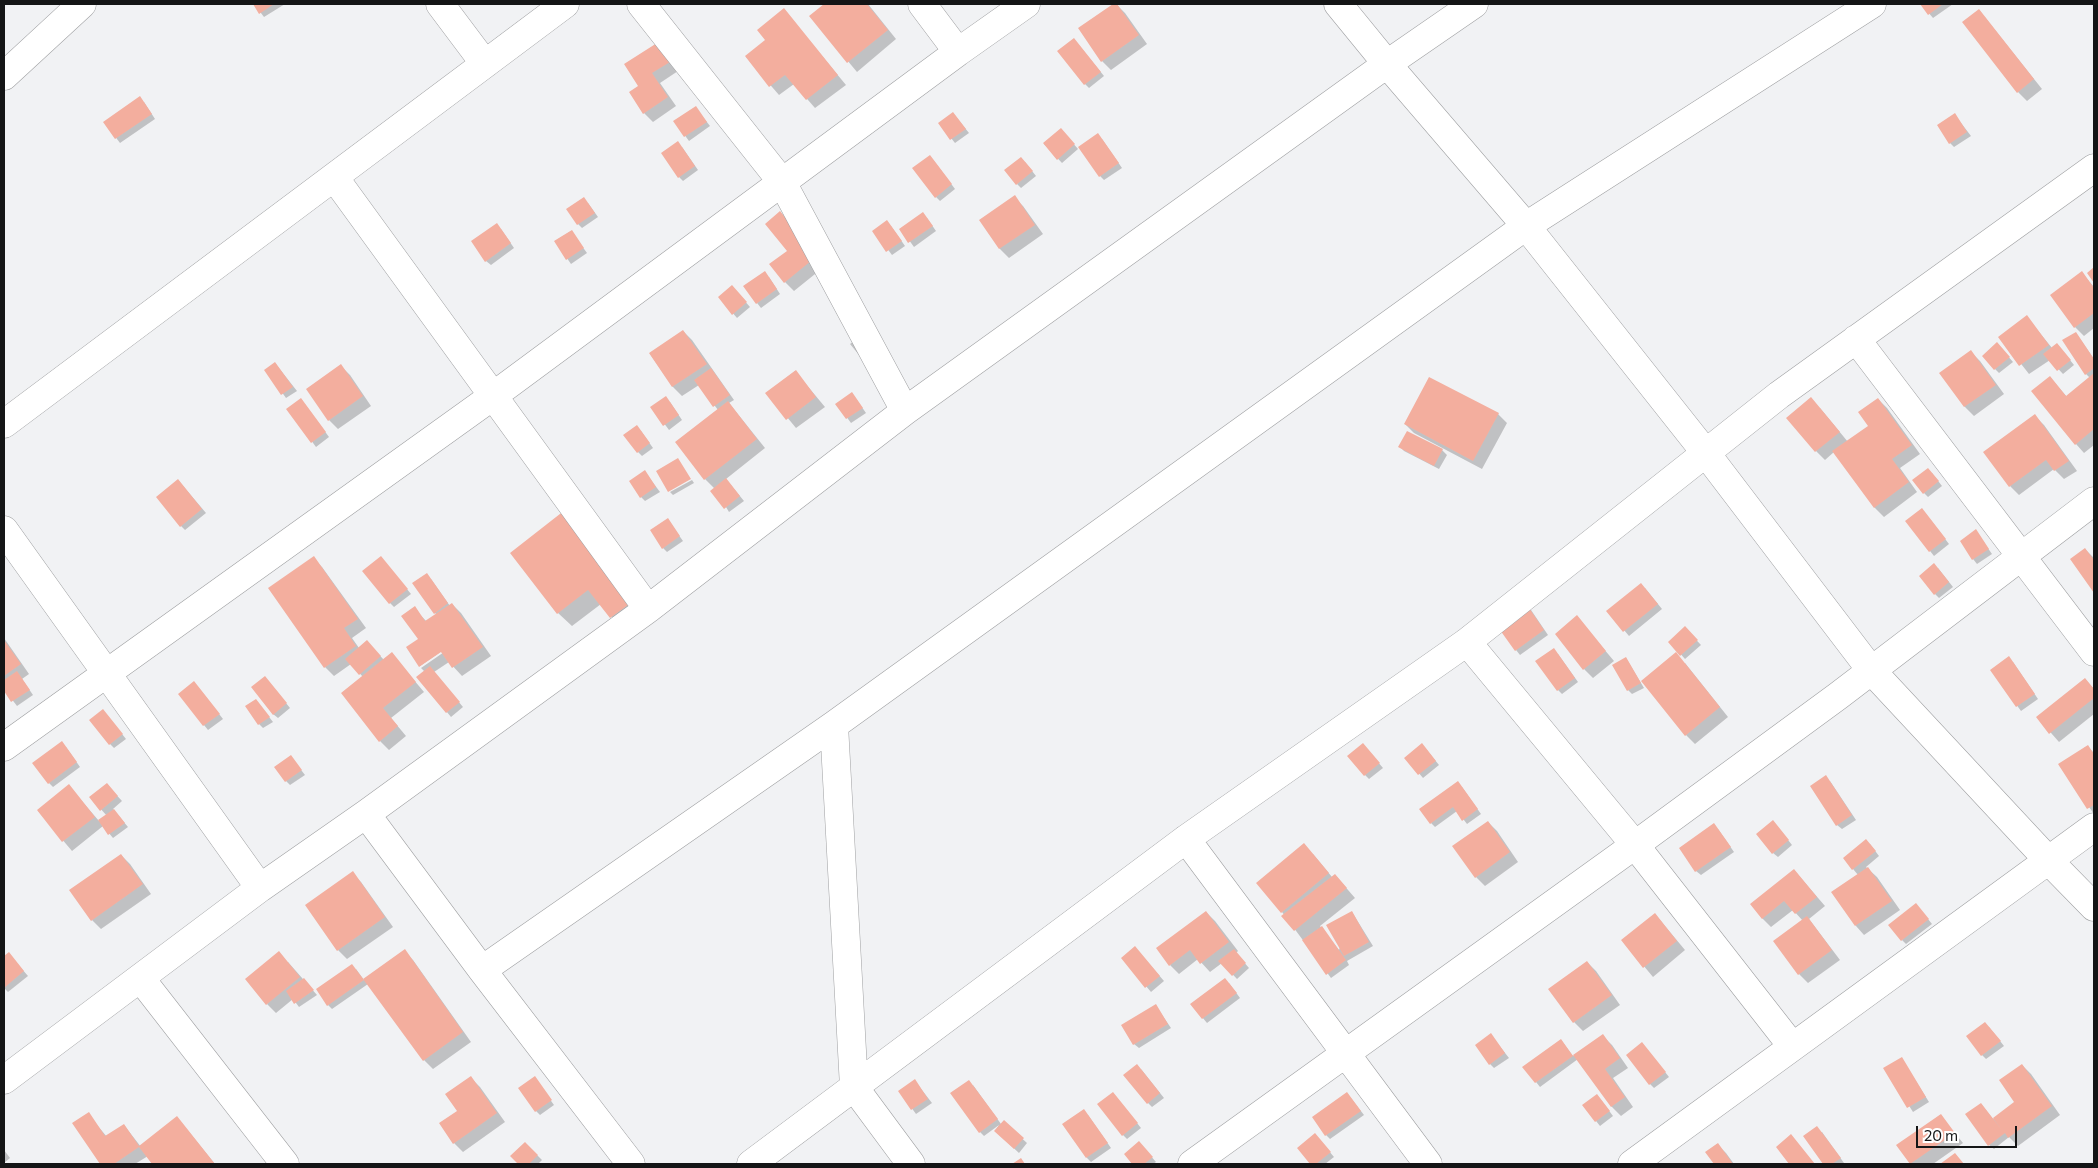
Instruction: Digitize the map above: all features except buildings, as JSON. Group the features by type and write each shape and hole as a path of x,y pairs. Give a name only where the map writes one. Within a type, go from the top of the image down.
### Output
{"street":[{"path":"4,76 82,4"},
{"path":"440,4 485,64"},
{"path":"4,424 565,4"},
{"path":"642,4 782,182 905,411"},
{"path":"922,4 958,52"},
{"path":"4,747 493,396 958,52 1026,4"},
{"path":"1338,4 1526,226 1705,452 1871,670 2094,907"},
{"path":"4,1080 260,888 366,814 648,609 905,411 1387,64 1474,4"},
{"path":"482,970 834,725 1526,226 1872,4"},
{"path":"751,1164 1186,839 1467,642 1779,394 2094,168"},
{"path":"334,177 648,609"},
{"path":"1856,339 2094,652"},
{"path":"1192,1164 1635,845 2094,501"},
{"path":"4,530 260,888"},
{"path":"1467,642 1635,845 1792,1046"},
{"path":"834,725 854,1087 910,1164"},
{"path":"366,814 482,970 632,1164"},
{"path":"1632,1164 2094,827"},
{"path":"1186,839 1428,1164"},
{"path":"140,979 285,1164"}]}
